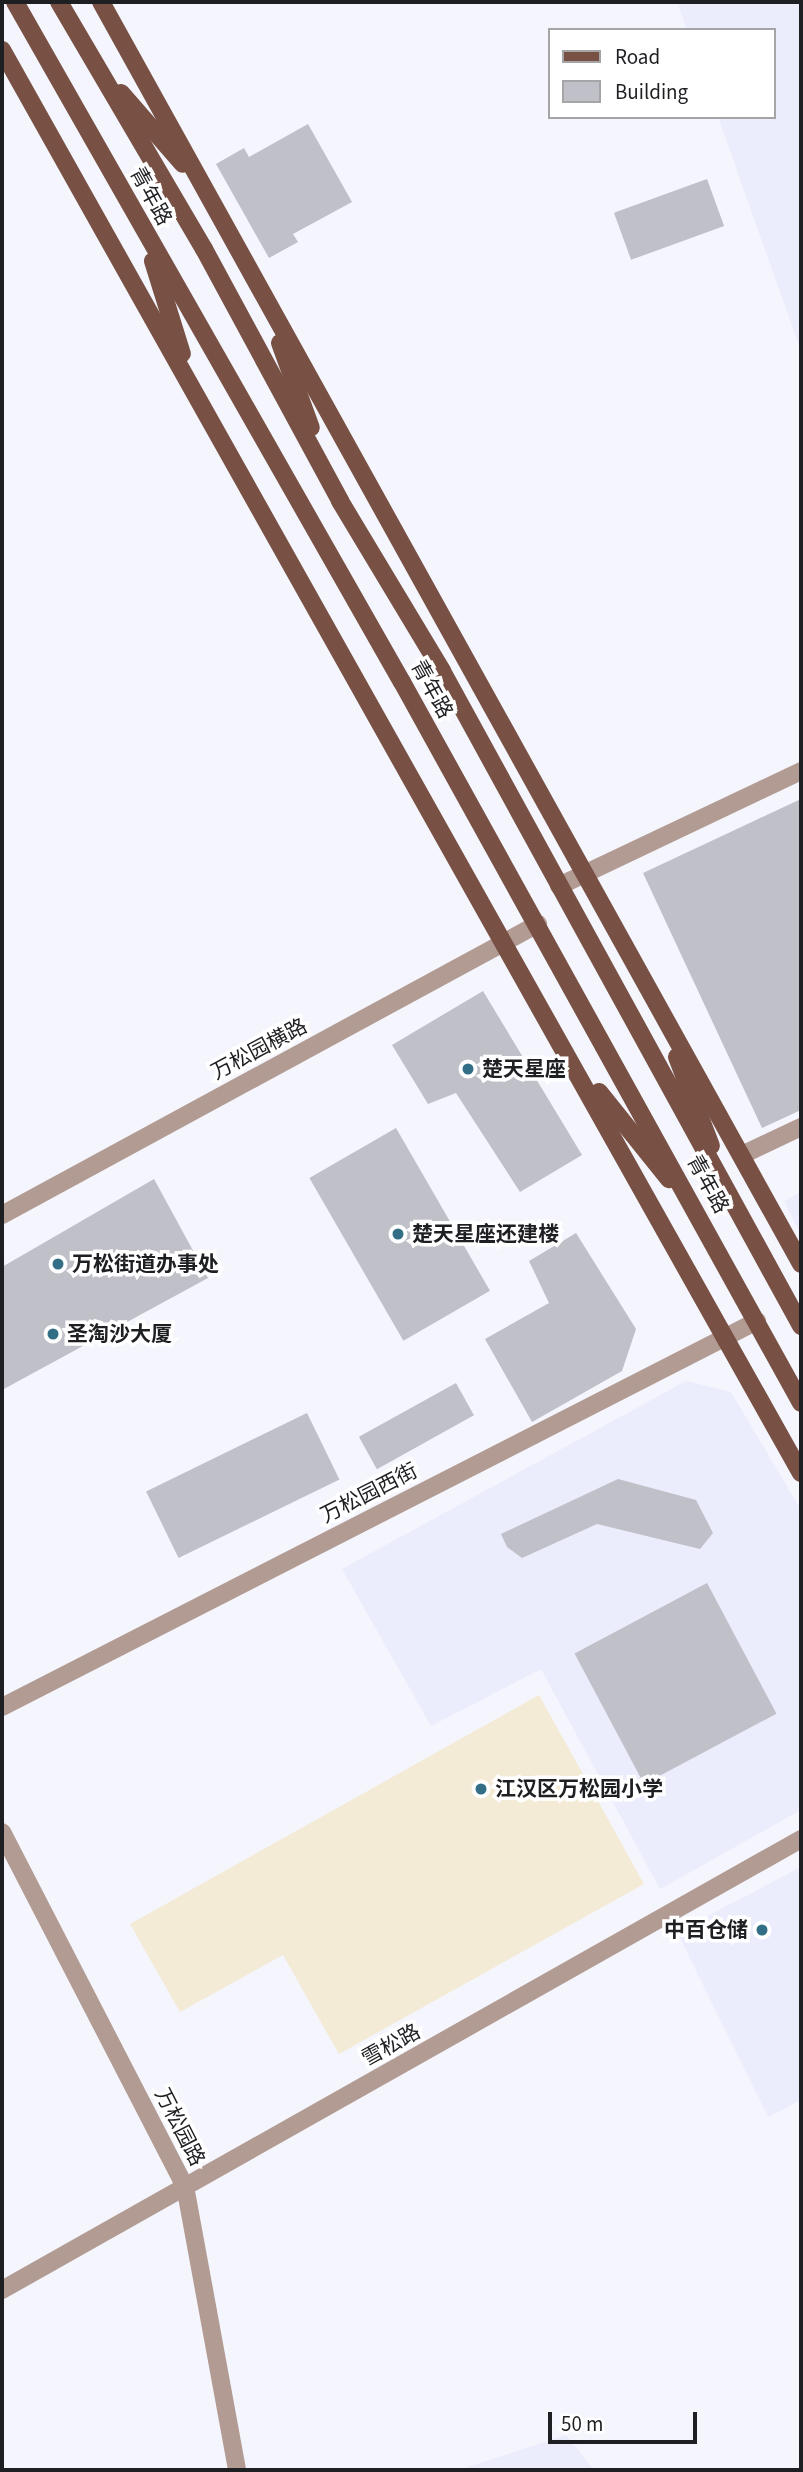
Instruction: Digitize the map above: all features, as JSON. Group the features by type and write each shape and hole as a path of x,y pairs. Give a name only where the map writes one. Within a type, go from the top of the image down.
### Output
{"main road":[{"name":"青年路","path":"15,2 538,925 801,1403"},
{"name":"青年路","path":"59,2 204,249 332,484 442,671 801,1326"},
{"path":"101,2 801,1264"},
{"path":"2,50 801,1473"},
{"path":"91,58 206,190"},
{"path":"142,228 193,390"},
{"path":"261,290 332,484"},
{"path":"657,1003 732,1202"},
{"path":"566,1051 701,1219"}],"street":[{"path":"559,887 801,771"},
{"name":"万松园横路","path":"2,1214 538,925"},
{"path":"742,1155 801,1127"},
{"name":"万松园西街","path":"2,1707 757,1321"},
{"name":"万松园路","path":"2,1832 185,2186 237,2470"},
{"name":"雪松路","path":"2,2290 801,1839"}],"shaded area":[{"path":"677,2 801,2 801,351 719,119 775,119 775,28 686,28"},
{"path":"801,1192 801,1235 784,1201"},
{"path":"686,1381 731,1392 801,1510 801,1810 660,1889 541,1669 431,1726 342,1569"},
{"name":"江汉区万松园小学","path":"539,1695 644,1884 339,2054 283,1955 180,2012 130,1924"},
{"path":"801,1867 801,2100 768,2117 677,1932"},
{"path":"566,2435 594,2470 459,2470"}],"building":[{"path":"308,124 352,202 293,234 298,242 269,258 216,164 244,148 249,157"},
{"path":"707,179 724,226 631,260 614,213"},
{"path":"801,799 801,1110 762,1128 643,873"},
{"name":"楚天星座","path":"483,991 582,1155 520,1192 456,1093 428,1104 392,1045"},
{"name":"楚天星座还建楼","path":"396,1128 490,1291 403,1341 309,1178"},
{"name":"圣淘沙大厦","path":"154,1179 208,1278 2,1390 2,1267"},
{"path":"576,1233 636,1329 622,1371 532,1422 485,1339 549,1303 529,1261"},
{"path":"456,1383 474,1415 377,1469 359,1437"},
{"path":"307,1413 339,1480 179,1558 146,1491"},
{"path":"618,1479 696,1500 713,1533 700,1549 597,1524 522,1558 507,1547 501,1534"},
{"path":"707,1583 776,1714 644,1784 575,1653"}],"place":[{"name":"楚天星座","path":"468,1069"},
{"name":"楚天星座还建楼","path":"398,1234"},
{"name":"万松街道办事处","path":"58,1264"},
{"name":"圣淘沙大厦","path":"53,1334"},
{"name":"江汉区万松园小学","path":"481,1789"},
{"name":"中百仓储","path":"762,1930"}]}
